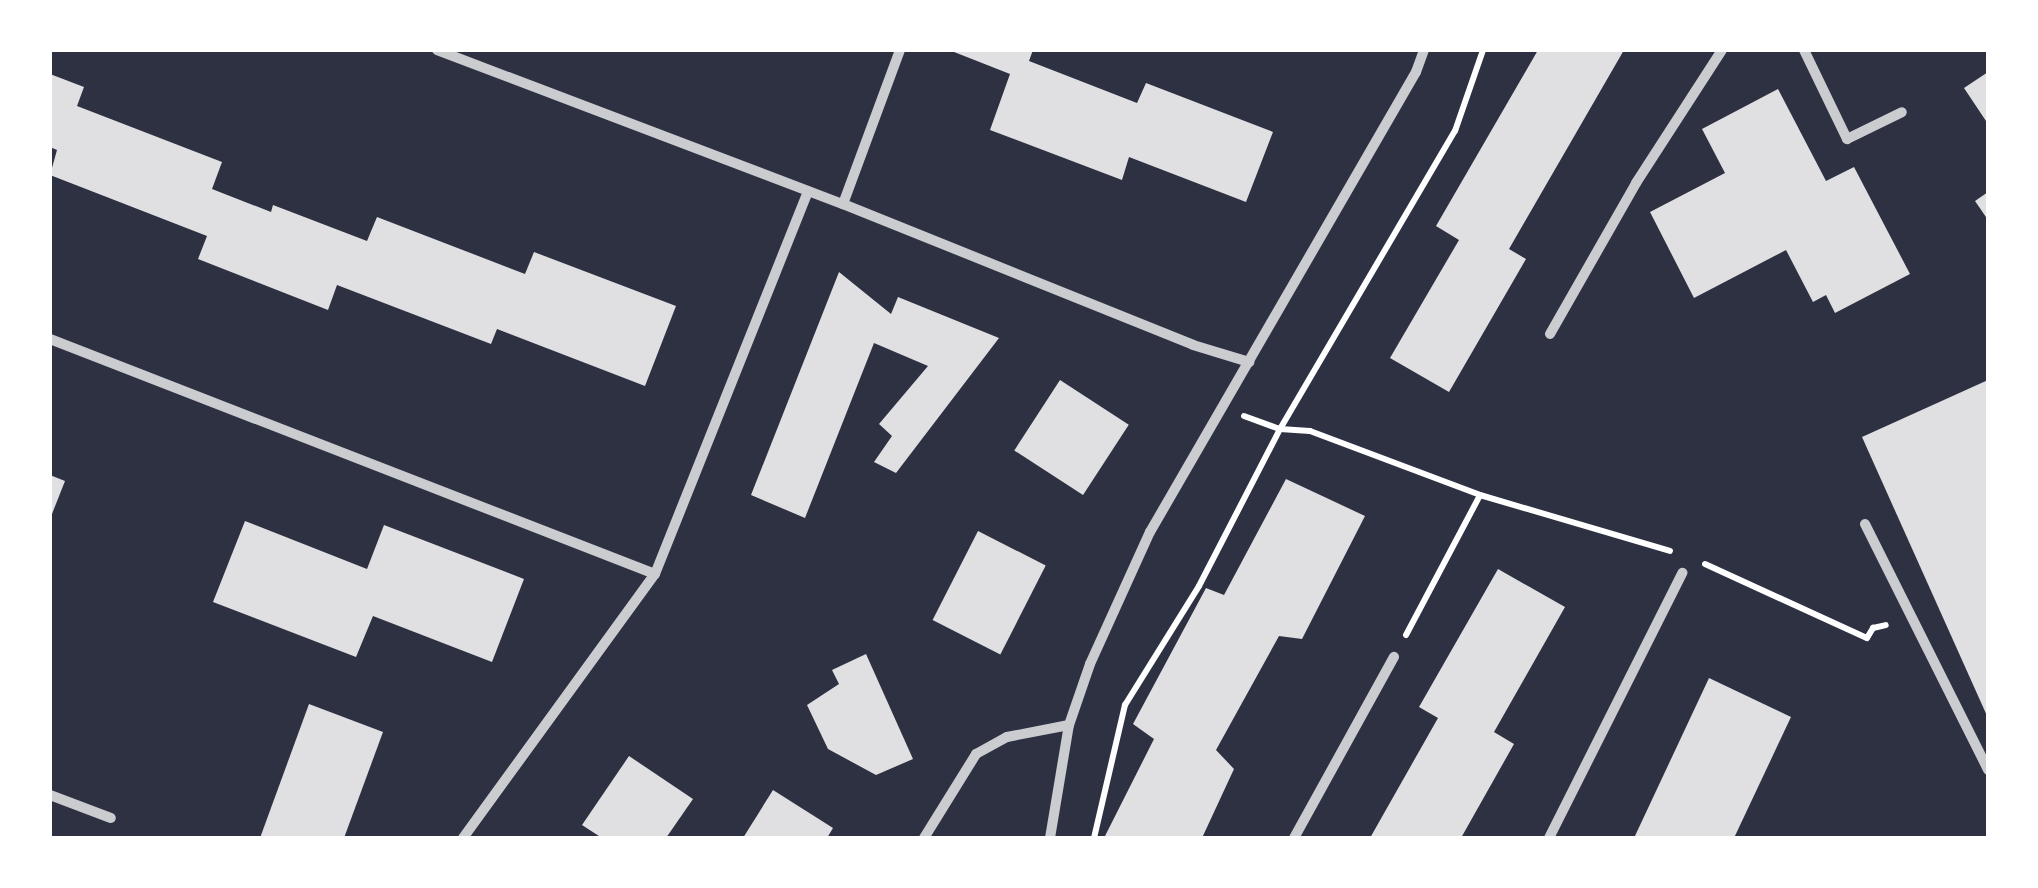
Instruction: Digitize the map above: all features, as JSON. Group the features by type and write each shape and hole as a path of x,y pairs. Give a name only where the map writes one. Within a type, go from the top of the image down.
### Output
{"street":[{"path":"437,50 843,204 1193,346 1249,362"},
{"path":"843,204 900,50"},
{"path":"1050,838 1069,725 1090,664 1150,532 1416,72 1424,50"},
{"path":"1550,334 1636,183 1722,50"},
{"path":"1804,50 1847,139 1902,112"},
{"path":"463,838 655,574 808,192"},
{"path":"50,340 655,574"},
{"path":"1865,524 1988,770"},
{"path":"1548,838 1682,574"},
{"path":"1294,838 1394,657"},
{"path":"924,838 976,754 1006,737 1069,725"},
{"path":"50,795 111,818"}],"path":[{"path":"1094,838 1124,706 1199,586 1280,429 1455,131 1483,50"},
{"path":"1280,429 1310,431 1480,495 1676,553"},
{"path":"1394,657 1480,495"},
{"path":"1691,559 1867,638 1873,628 1886,625 1903,634"}],"building":[{"path":"949,50 1033,50 1029,61 1137,103 1146,83 1273,132 1246,202 1129,157 1122,180 990,130 1010,74"},
{"path":"1538,50 1624,50 1509,249 1526,259 1449,392 1390,358 1459,240 1436,226"},
{"path":"1988,72 1988,124 1964,88"},
{"path":"50,74 84,87 77,106 222,162 212,189 271,212 273,205 367,241 377,217 525,274 534,252 676,306 645,386 497,329 491,344 337,285 328,310 198,259 207,236 50,175 57,150 50,147"},
{"path":"1778,89 1826,181 1854,167 1910,274 1835,313 1826,295 1813,302 1786,250 1694,298 1650,212 1725,173 1702,129"},
{"path":"1988,192 1988,220 1975,201"},
{"path":"839,272 891,314 898,297 999,338 896,473 874,462 892,436 879,424 928,366 874,343 805,518 751,495"},
{"path":"1060,380 1129,425 1083,495 1014,450"},
{"path":"1988,380 1988,718 1862,437"},
{"path":"50,475 65,481 50,519"},
{"path":"1286,479 1365,516 1302,639 1279,636 1216,750 1234,769 1202,838 1104,838 1154,739 1133,724 1206,588 1224,595"},
{"path":"245,521 367,569 384,525 524,579 492,662 373,616 356,657 213,602"},
{"path":"978,531 1046,566 1000,655 933,620"},
{"path":"1498,569 1565,607 1494,732 1514,744 1461,838 1370,838 1438,718 1419,707"},
{"path":"866,654 913,759 876,775 828,749 807,705 839,684 832,670"},
{"path":"1709,678 1791,717 1734,838 1634,838"},
{"path":"309,704 383,732 344,838 260,838"},
{"path":"629,756 693,799 666,838 602,838 582,825"},
{"path":"773,790 833,828 827,838 743,838"}]}
